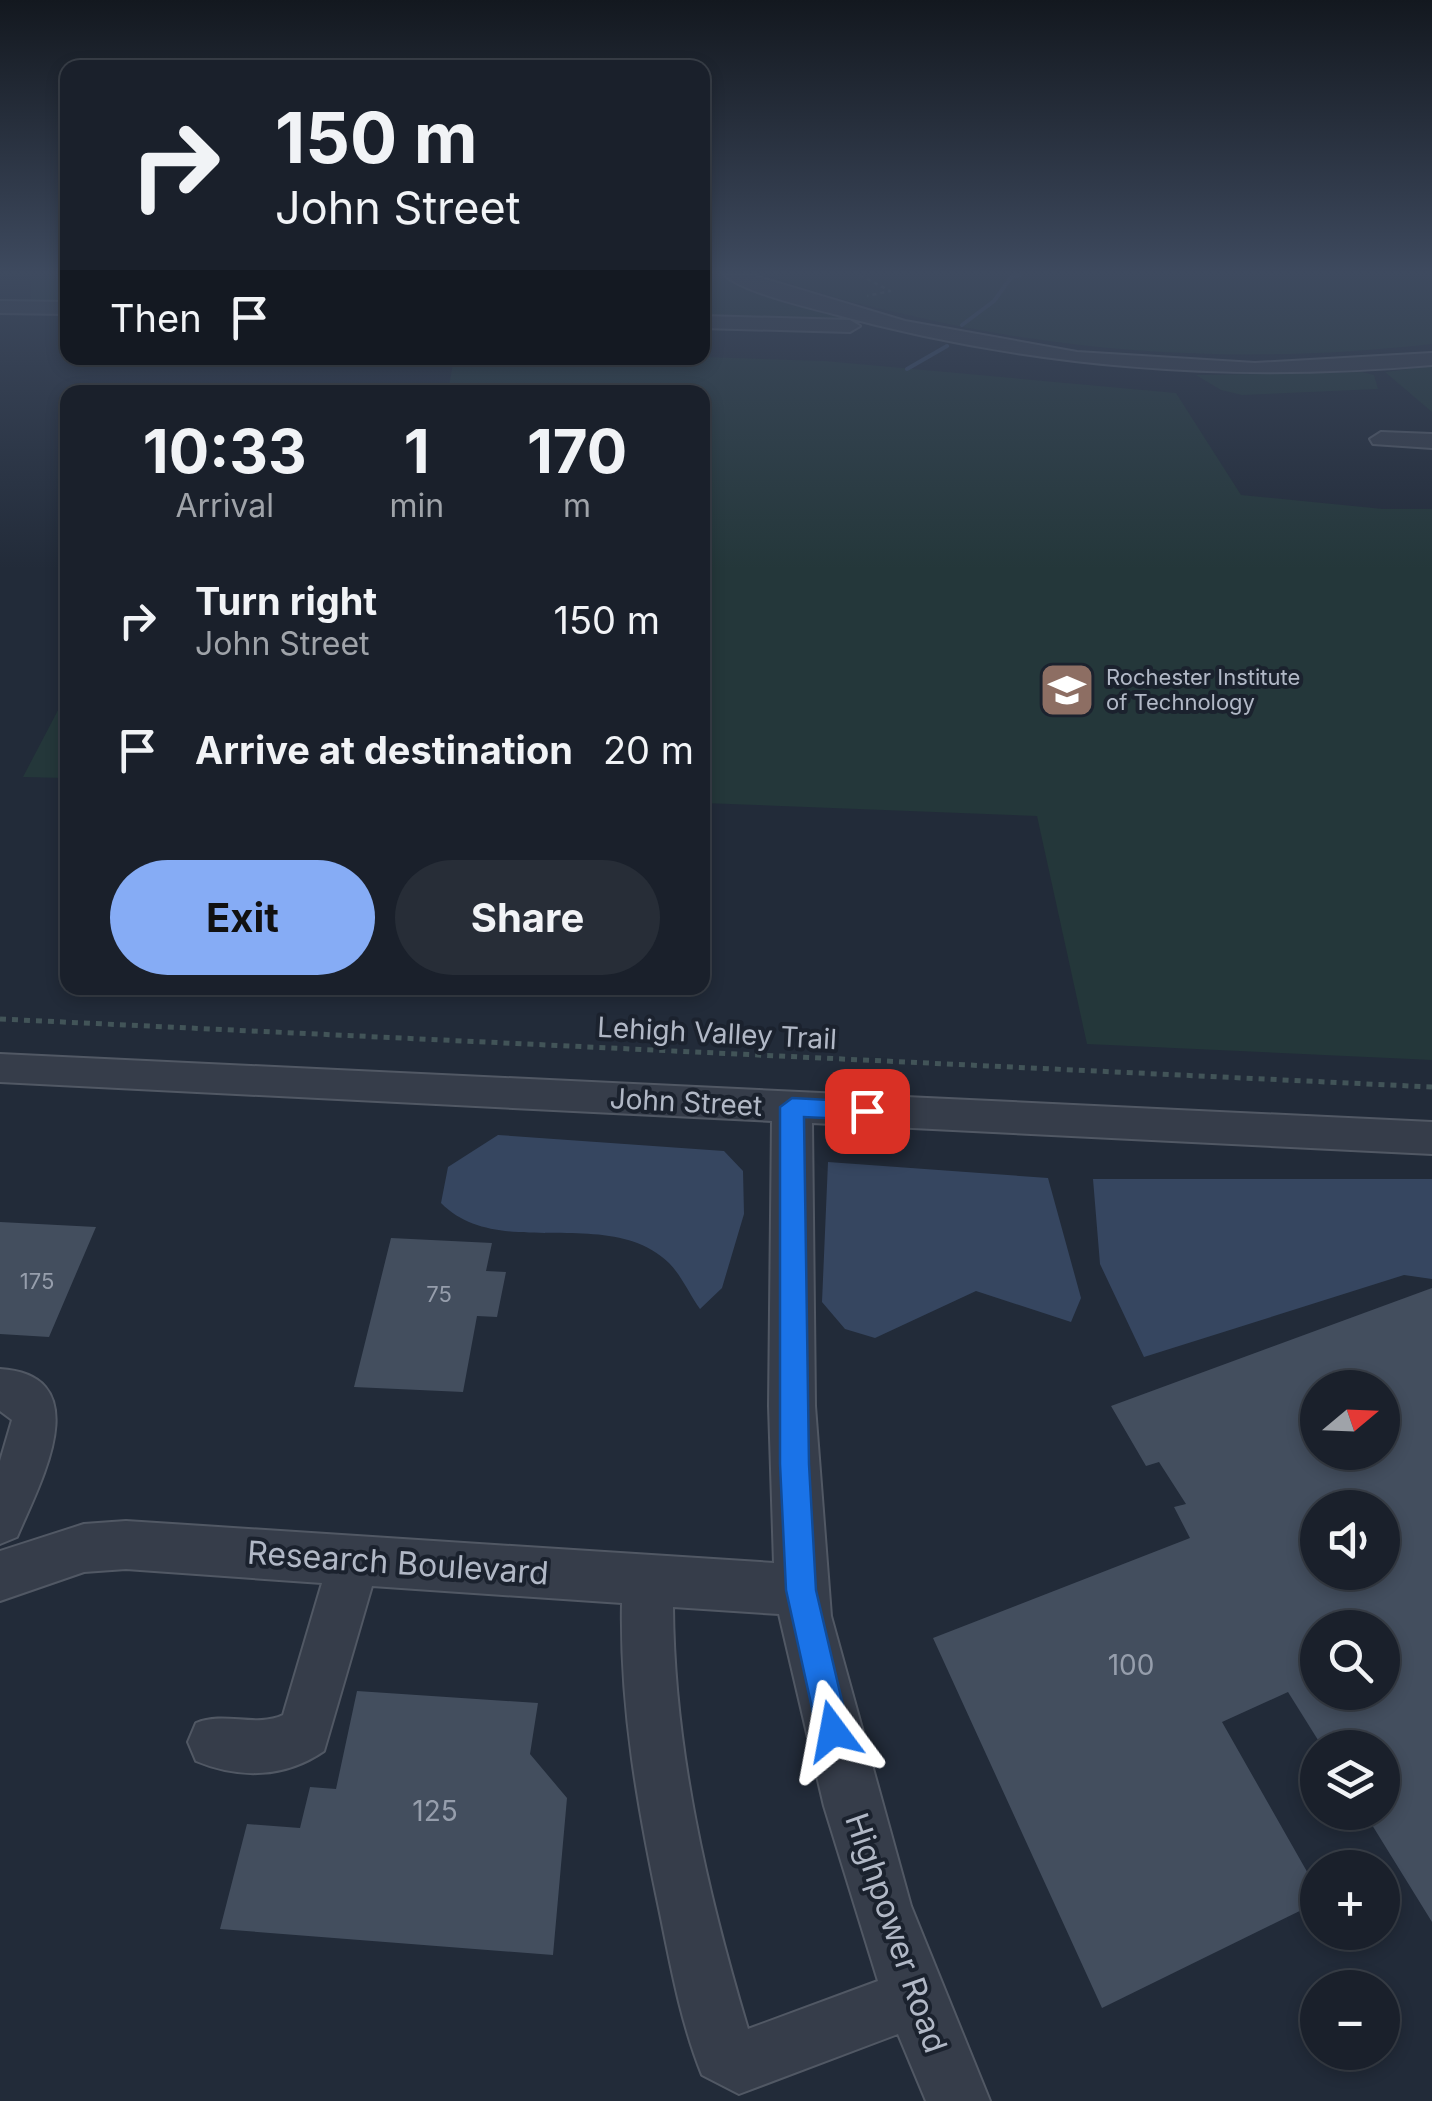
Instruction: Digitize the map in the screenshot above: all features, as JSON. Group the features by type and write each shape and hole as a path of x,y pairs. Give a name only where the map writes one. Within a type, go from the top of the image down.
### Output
{"street":[{"path":"1381,439 1432,441"},
{"name":"John Street","path":"0,1068 1432,1138"},
{"name":"Highpower Road","path":"792,1107 795,1464 801,1590 841,1766 880,1903 913,1998 958,2101"},
{"path":"0,1390 16,1391 31,1405 35,1432 0,1520"},
{"name":"Research Boulevard","path":"0,1576 84,1548 126,1545 801,1590"},
{"path":"215,1742 268,1748 293,1742 305,1732 354,1560"},
{"path":"646,1580 647,1682 665,1802 704,1986 724,2053 739,2063 770,2054 913,1998"}],"path":[{"name":"Lehigh Valley Trail","path":"0,1019 1432,1086"}],"shaded area":[{"path":"451,373 957,373 1176,393 1241,495 1383,509 1432,509 1432,1060 1087,1044 1037,816 710,803 710,385 449,385"},
{"path":"1366,373 1374,375 1378,389 1242,395 1221,390 1196,375"},
{"path":"1386,373 1432,373 1432,412"},
{"path":"60,706 60,778 23,777"}],"water":[{"path":"498,1135 724,1151 743,1171 744,1214 722,1288 700,1309 669,1263 644,1246 616,1237 493,1229 465,1220 441,1203 448,1167"},
{"path":"828,1162 1048,1178 1081,1298 1071,1322 976,1291 875,1338 845,1329 822,1302"},
{"path":"1093,1179 1432,1179 1432,1279 1404,1275 1144,1357 1100,1264"}],"building":[{"path":"0,1222 96,1227 49,1337 0,1334"},
{"path":"391,1238 492,1243 486,1271 506,1272 497,1317 477,1316 463,1392 354,1387"},
{"path":"1432,1288 1432,1922 1400,1870 1400,1850 1387,1850 1375,1830 1400,1830 1400,1730 1312,1730 1288,1692 1222,1722 1300,1859 1300,1911 1102,2008 933,1638 1190,1538 1174,1507 1186,1504 1159,1462 1146,1466 1111,1406"},
{"path":"357,1691 538,1703 530,1754 567,1798 553,1955 220,1929 247,1824 300,1828 310,1787 336,1789"}],"place":[{"name":"Rochester Institute of Technology","path":"1067,690"}],"route":[{"path":"833,1731 801,1590 795,1464 792,1107 867,1111"}]}
